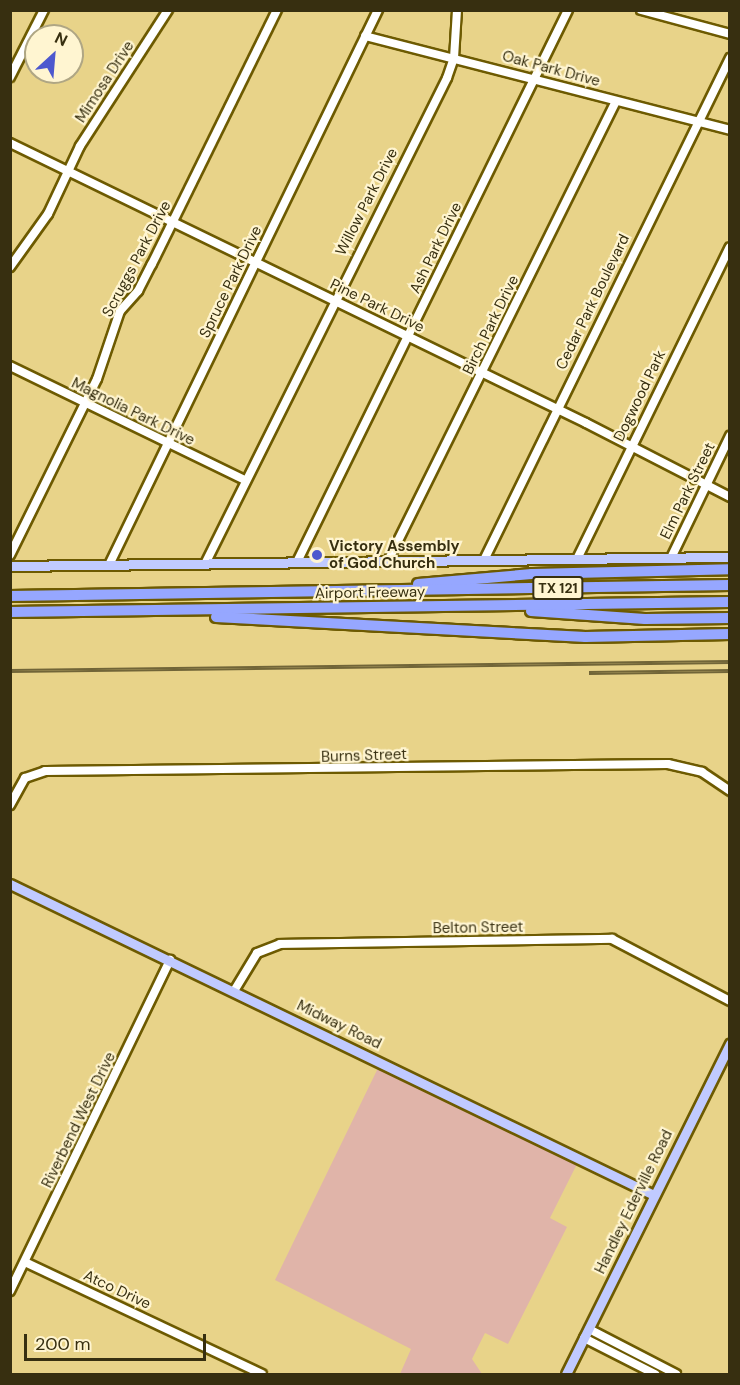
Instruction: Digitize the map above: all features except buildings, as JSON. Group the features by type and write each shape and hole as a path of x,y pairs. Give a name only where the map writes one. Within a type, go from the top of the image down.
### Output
{"highway":[{"path":"387,590 475,578 729,569"},
{"name":"Airport Freeway","path":"10,596 729,585"},
{"name":"Airport Freeway","path":"10,612 151,612 729,602"},
{"path":"462,606 645,619 729,618"},
{"path":"151,612 173,617 251,618 485,634 585,638 729,634"}],"main road":[{"name":"Airport Freeway","path":"10,566 729,557"},
{"name":"Midway Road","path":"10,884 654,1195"},
{"name":"Handley Ederville Road","path":"566,1374 654,1195 727,1056 729,1043"}],"street":[{"path":"10,77 44,10"},
{"name":"Mimosa Drive","path":"10,267 48,214 93,125 168,10"},
{"name":"Scruggs Park Drive","path":"10,555 109,350 120,311 138,291 277,10"},
{"name":"Spruce Park Drive","path":"109,565 166,443 257,262 378,10"},
{"name":"Willow Park Drive","path":"205,564 454,58 458,10"},
{"name":"Ash Park Drive","path":"297,562 568,10"},
{"path":"641,10 659,13 729,34"},
{"name":"Oak Park Drive","path":"365,36 534,77 729,130"},
{"name":"Cedar Park Boulevard","path":"484,560 555,409 729,58"},
{"name":"Birch Park Drive","path":"388,561 616,101"},
{"name":"Pine Park Drive","path":"10,143 257,262 729,497"},
{"name":"Dogwood Park","path":"577,559 630,446 729,247"},
{"name":"Magnolia Park Drive","path":"10,366 245,480"},
{"name":"Elm Park Street","path":"671,558 729,436"},
{"name":"Burns Street","path":"10,805 25,778 45,771 668,764 702,772 729,791"},
{"name":"Belton Street","path":"234,991 257,953 280,944 612,939 729,1001"},
{"name":"Riverbend West Drive","path":"10,1291 170,960"},
{"name":"Atco Drive","path":"25,1262 262,1374"},
{"path":"586,1334 623,1347 676,1374"},
{"path":"586,1334 618,1356 652,1373 652,1362"},
{"path":"618,1356 623,1347"}],"shaded area":[{"path":"379,1066 578,1162 550,1218 567,1227 508,1344 485,1333 472,1359 482,1374 400,1374 411,1349 275,1280"}],"railway":[{"path":"10,671 730,662"},
{"path":"589,673 730,671"}],"place":[{"name":"Victory Assembly of God Church","path":"317,555"}]}
